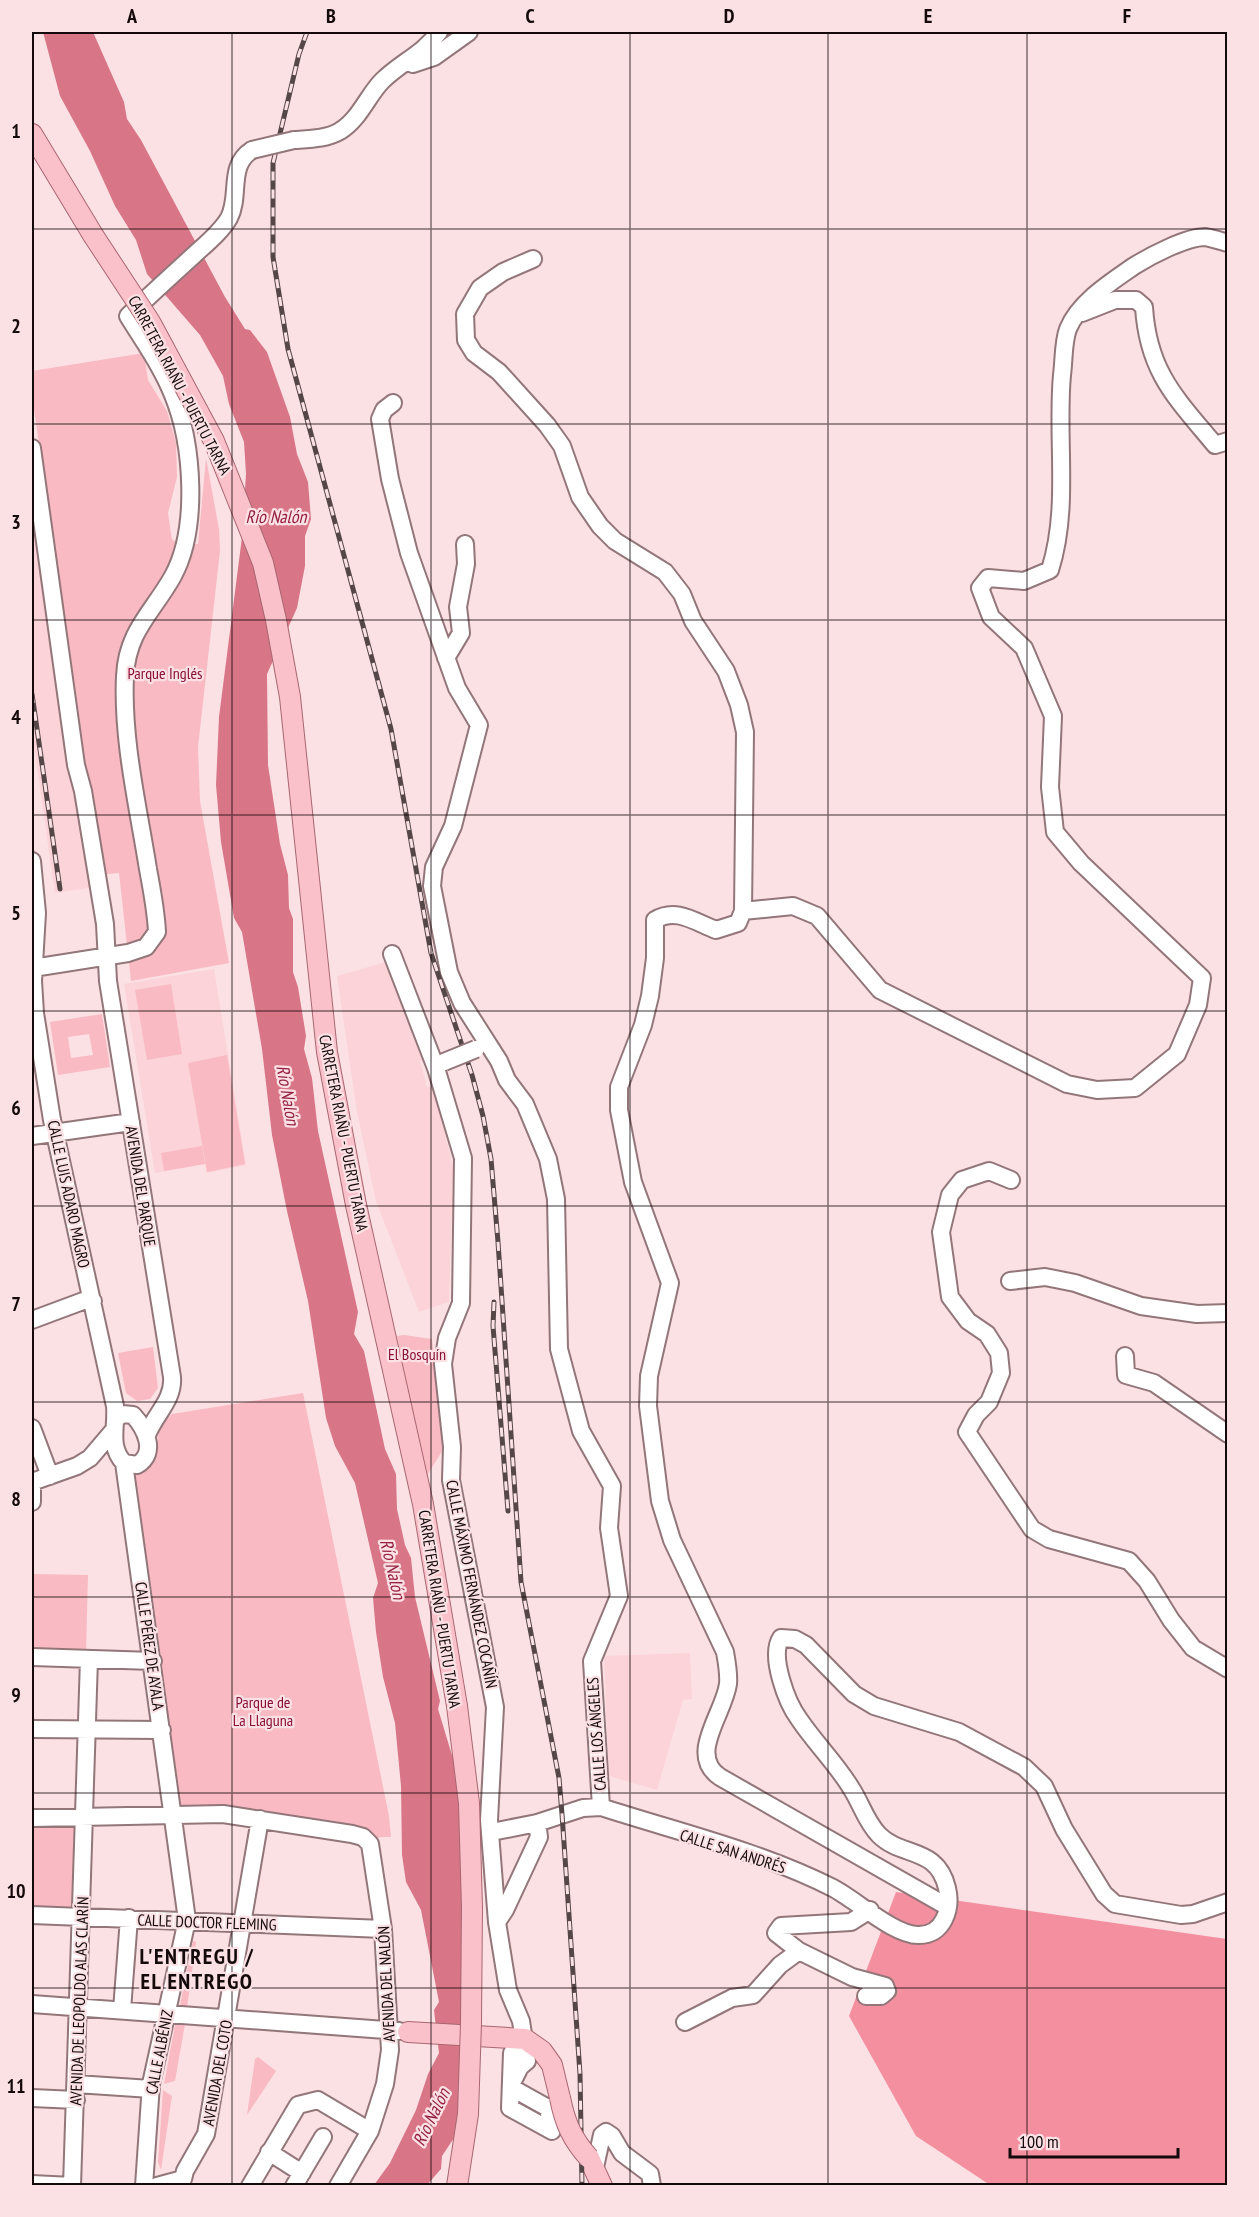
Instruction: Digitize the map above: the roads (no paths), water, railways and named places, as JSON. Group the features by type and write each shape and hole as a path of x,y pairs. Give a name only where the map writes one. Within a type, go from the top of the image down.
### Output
{"main road":[{"name":"CARRETERA RIAÑU - PUERTU TARNA","path":"32,134 150,322 214,441 263,563 276,620 290,697 327,1052 356,1205 423,1504 457,1706 469,1803 472,1908 471,2023 468,2114 457,2186"},
{"path":"399,2032 517,2039 542,2051 552,2066 565,2123 574,2141 592,2162 602,2186"}],"street":[{"path":"33,975 146,947 157,932 125,720 125,674 135,630 173,576 179,562 189,511 186,439 180,414 164,375 128,316 211,239 228,219 233,207 235,173 243,156 252,150 294,140 325,137 340,131 383,80 428,47 439,32"},
{"path":"403,67 434,57 469,32"},
{"path":"743,911 793,906 817,916 880,990 1067,1084 1097,1090 1135,1088 1178,1054 1198,1005 1202,978 1081,862 1055,832 1050,787 1053,716 1024,648 990,618 981,588 988,578 1024,580 1050,570 1056,549 1061,484 1059,405 1068,329 1111,282 1145,259 1204,237 1227,243"},
{"path":"533,259 503,272 480,288 465,314 466,339 474,353 499,372 547,425 562,447 580,497 600,526 615,541 665,572 682,594 693,621 726,671 739,705 747,756 743,911 738,923 728,929 716,930 678,914 666,914 655,920 655,958 650,996 643,1025 619,1088 619,1110 633,1182 670,1283 649,1376 648,1406 660,1501 672,1540 725,1652 728,1669 728,1684 707,1744 706,1759 710,1771 948,1906"},
{"path":"1079,315 1115,300 1136,300 1144,307 1152,355 1170,392 1215,445 1227,441"},
{"path":"393,403 384,410 380,418 390,479 409,552 457,688 479,725 453,826 434,867 432,886 449,972 481,1047 440,1065"},
{"name":"AVENIDA DEL PARQUE","path":"32,448 76,765 83,791 105,924 108,981 173,1387 147,1435 147,1452 144,1460 127,1467"},
{"path":"446,658 458,643 461,633 458,607 466,564 465,544"},
{"name":"CALLE LUIS ADARO MAGRO","path":"32,861 37,913 33,975 44,1072 120,1417"},
{"name":"CALLE MÁXIMO FERNÁNDEZ COCAÑÍN","path":"392,954 440,1065 464,1158 461,1303 447,1338 443,1364 452,1447 451,1480 495,1707 489,1815 497,1922 508,1990 522,2020 517,2039"},
{"name":"CALLE LOS ÁNGELES","path":"481,1047 499,1061 507,1080 525,1104 548,1159 556,1199 559,1348 581,1431 612,1486 609,1528 619,1596 592,1661 601,1807"},
{"path":"32,1136 131,1122"},
{"path":"1011,1180 988,1172 962,1180 950,1195 941,1232 950,1297 968,1321 987,1334 999,1353 1001,1373 988,1402 976,1415 967,1432 1032,1529 1049,1539 1129,1561 1147,1581 1171,1620 1193,1648 1227,1669"},
{"path":"1010,1281 1045,1277 1075,1283 1141,1306 1197,1314 1227,1313"},
{"path":"32,1320 83,1301 93,1301"},
{"path":"1125,1356 1126,1375 1154,1383 1227,1434"},
{"path":"32,1502 32,1482 90,1458 120,1417 159,1410"},
{"path":"120,1417 147,1435"},
{"name":"CALLE PÉREZ DE AYALA","path":"120,1417 116,1451 127,1467 173,1814"},
{"path":"32,1428 50,1476"},
{"path":"90,1458 127,1467"},
{"path":"948,1906 944,1879 935,1863 881,1838 851,1788 798,1718 776,1662 777,1644 781,1638 795,1639 806,1646 855,1694 874,1706 959,1732 1024,1767 1044,1786 1064,1829 1104,1894 1115,1904 1181,1915 1193,1914 1227,1902"},
{"path":"32,1657 153,1662"},
{"name":"AVENIDA DE LEOPOLDO ALAS CLARÍN","path":"72,2186 89,1729 89,1659"},
{"path":"32,1729 162,1730"},
{"name":"CALLE SAN ANDRÉS","path":"492,1832 537,1823 583,1808 601,1807 785,1867 832,1888 870,1910 897,1930 922,1935 939,1927 945,1920 948,1906"},
{"name":"CALLE ALBÉNIZ","path":"144,2186 151,2089 187,1920 173,1814"},
{"path":"32,1818 223,1814 260,1819"},
{"name":"AVENIDA DEL NALÓN","path":"260,1819 352,1834 363,1837 370,1844 399,2032 370,2131 338,2186"},
{"name":"AVENIDA DEL COTO","path":"185,2182 184,2171 206,2134 260,1819"},
{"path":"497,1922 505,1911 539,1838 537,1823"},
{"path":"866,1996 881,1996 887,1991 885,1986 852,1977 799,1951 776,1933 781,1926 851,1922 870,1910"},
{"name":"CALLE DOCTOR FLEMING","path":"32,1915 383,1929"},
{"path":"122,2010 129,1918"},
{"path":"685,2022 732,1998 753,1995 780,1965 799,1951"},
{"path":"32,2004 399,2032"},
{"path":"512,2085 512,2053 517,2039"},
{"path":"32,2098 76,2092 151,2089"},
{"path":"249,2186 298,2105 318,2100 370,2131"},
{"path":"592,2162 602,2135 606,2132 612,2136 622,2153 650,2174 652,2186"},
{"path":"269,2152 298,2179 323,2137"},
{"path":"158,2186 185,2182"},
{"path":"32,2184 72,2186"}],"water":[{"name":"Río Nalón","path":"43,32 93,32 124,102 127,119 141,140 225,297 245,329 250,330 267,352 290,417 297,454 308,482 311,519 305,536 305,566 297,608 267,674 268,765 280,844 288,875 289,908 293,919 293,972 298,987 306,1036 304,1049 312,1078 318,1131 358,1312 354,1334 364,1351 385,1449 396,1474 397,1509 405,1545 411,1558 415,1597 440,1701 438,1709 461,1785 472,2111 442,2156 441,2169 427,2185 374,2185 390,2163 416,2110 428,2074 439,2053 434,2010 439,2002 421,1910 406,1882 402,1855 401,1786 395,1723 383,1677 373,1598 378,1583 355,1483 335,1446 326,1418 308,1301 272,1135 262,1049 242,932 234,918 221,842 216,785 219,717 242,537 246,474 244,442 229,404 223,376 200,335 147,274 136,240 115,206 90,151 60,96"}],"railway":[{"path":"307,32 299,54 273,163 273,257 288,349 391,729 431,953 472,1075 491,1159 521,1582 559,1778 580,2074 582,2186"},
{"path":"32,694 60,889"},
{"path":"494,1302 493,1326 508,1511"}],"district":[{"name":"L'ENTREGU / EL ENTREGO","path":"197,1968"}],"park label":[{"name":"Parque Inglés","path":"165,673"},
{"name":"El Bosquín","path":"417,1354"},
{"name":"Parque de La Llaguna","path":"263,1711"}]}
